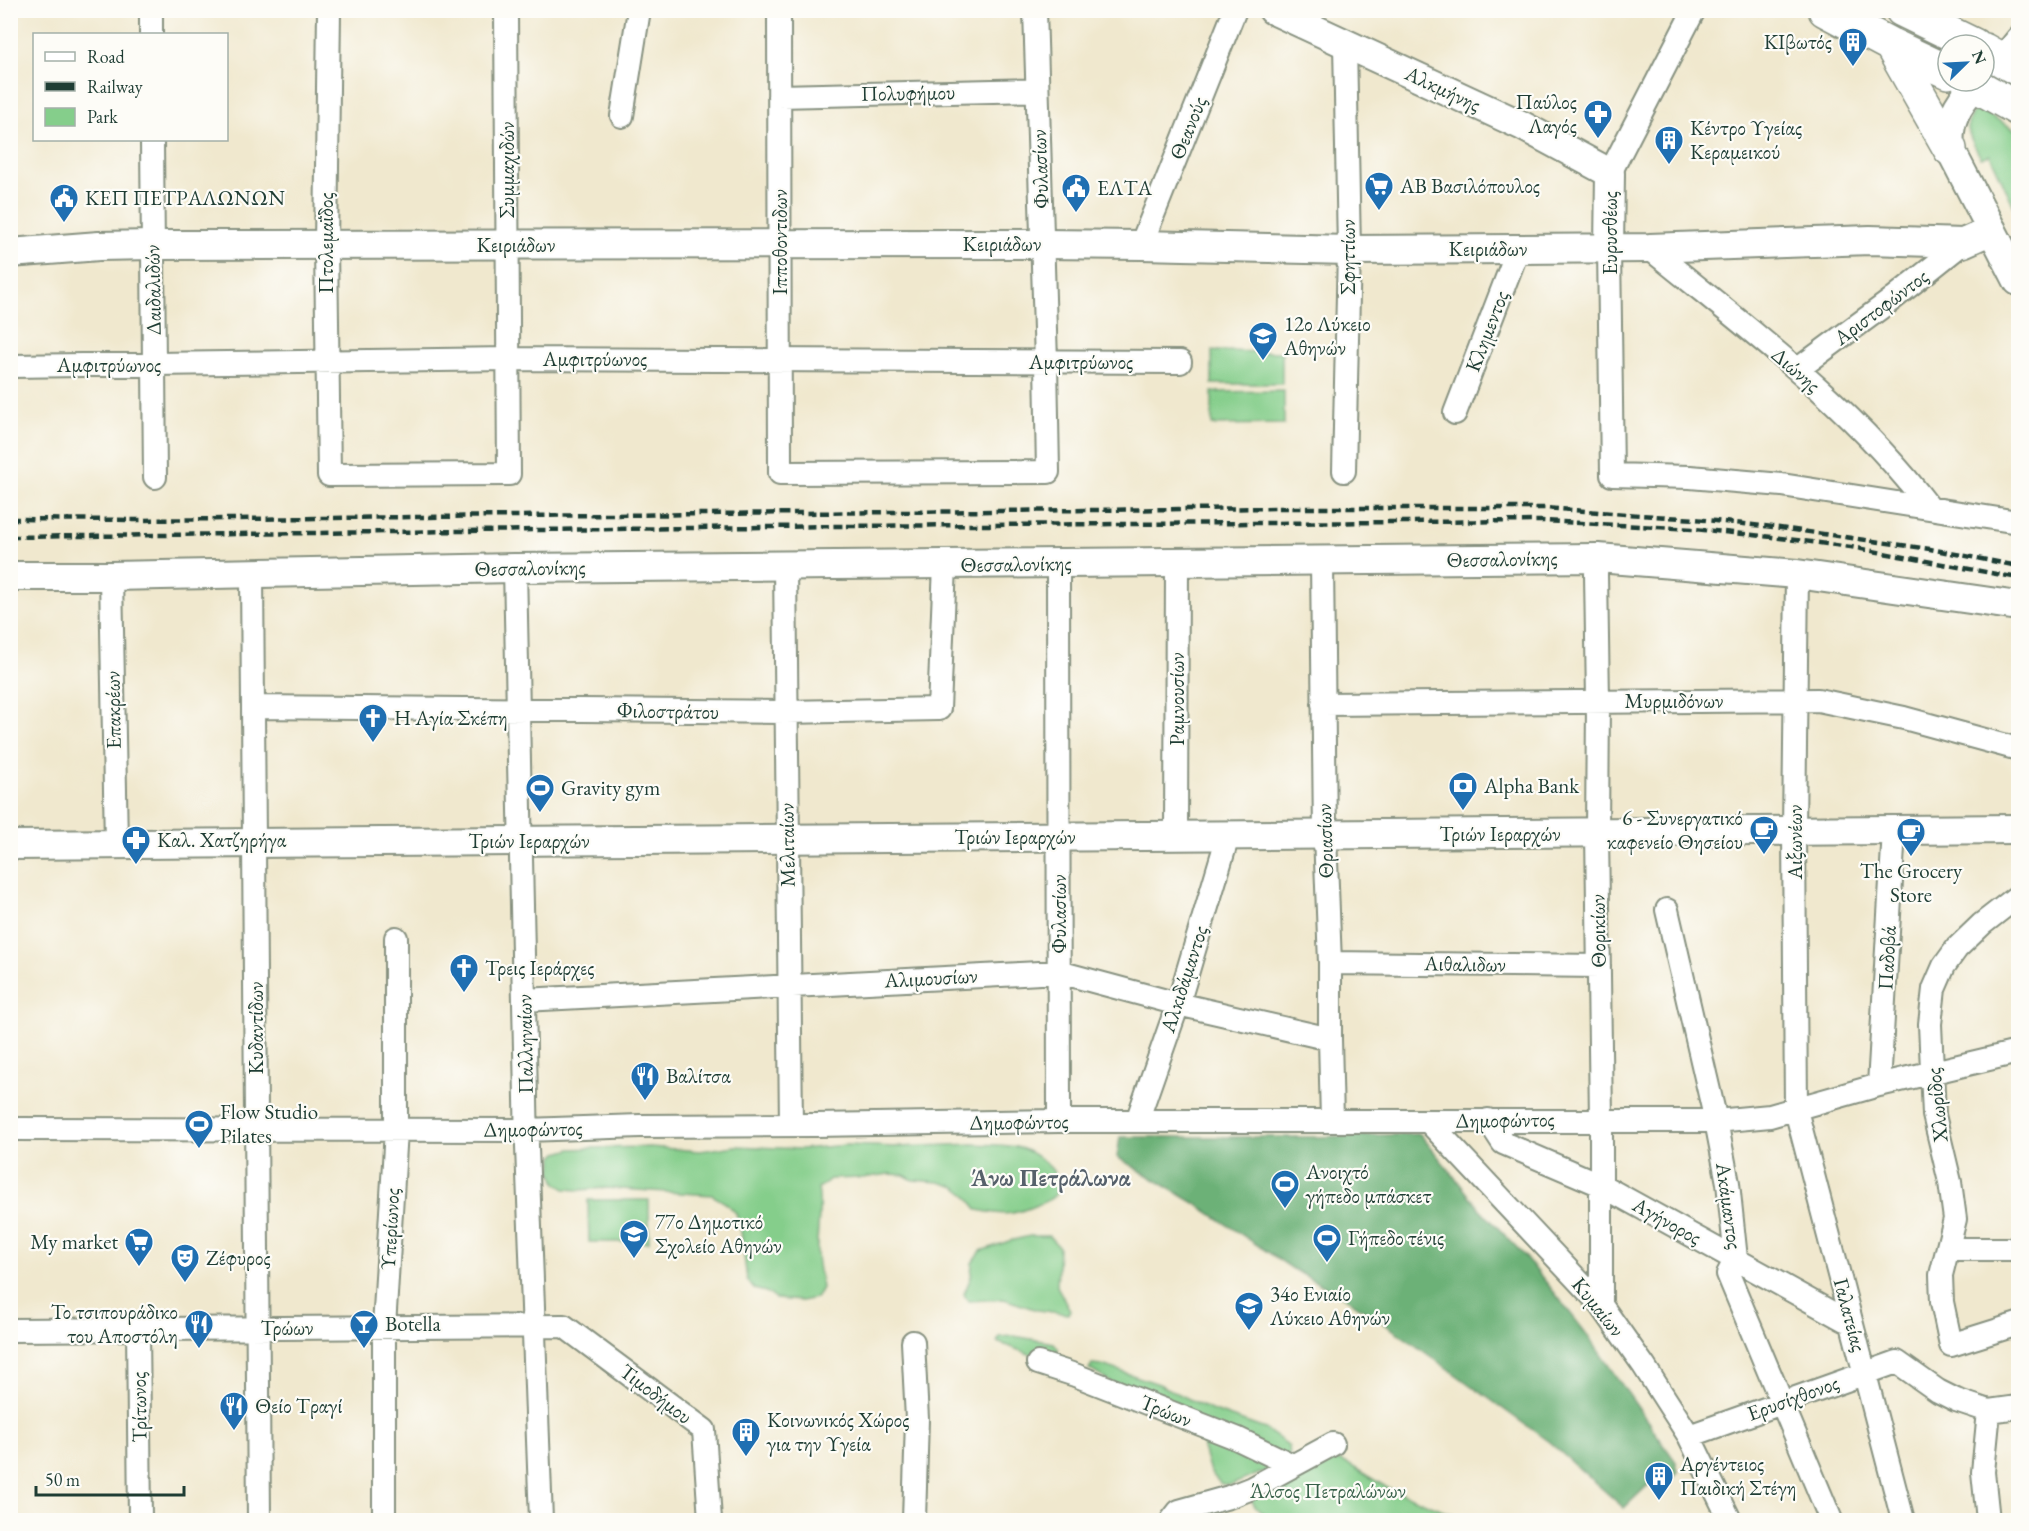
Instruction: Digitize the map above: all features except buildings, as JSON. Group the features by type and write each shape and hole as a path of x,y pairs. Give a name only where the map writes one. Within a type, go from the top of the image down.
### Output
{"main road":[{"path":"1825,10 1891,45 1936,55"},
{"path":"1902,10 1937,33"},
{"path":"1891,45 1950,149"},
{"path":"1996,78 2019,109"}],"street":[{"path":"151,10 151,33"},
{"name":"Πτολεμαΐδος","path":"328,10 326,246 329,475"},
{"name":"Συμμαχιδών","path":"329,475 508,474 506,10"},
{"path":"622,116 639,10"},
{"name":"Ιπποθοντιδων","path":"779,10 780,472 1048,472"},
{"name":"Φυλασίων","path":"1035,10 1048,472"},
{"name":"Θεανούς","path":"1141,245 1235,10"},
{"name":"Αλκμήνης","path":"1273,10 1521,125 1610,172"},
{"name":"Ευρυσθέως","path":"1694,10 1610,172 1612,475 1690,477 1782,484 1929,507"},
{"name":"Σφηττίων","path":"1344,471 1349,250 1345,44"},
{"name":"Πολυφήμου","path":"779,96 1037,90"},
{"path":"1968,93 1956,109 1950,125 1950,149 2018,280"},
{"name":"Δαιδαλιδών","path":"152,141 155,477"},
{"name":"Κειριάδων","path":"10,254 99,246 152,245 1043,244 1349,250 1649,248 1870,240 1963,243 1992,230"},
{"name":"Αριστοφώντος","path":"1798,369 1894,298 1963,243"},
{"name":"Διώνης","path":"1649,248 1798,369 1882,450 1929,507"},
{"name":"Κλημεντος","path":"1455,412 1518,249"},
{"name":"Αμφιτρύωνος","path":"10,366 508,359 1180,362"},
{"path":"1929,507 2019,522"},
{"name":"Θεσσαλονίκης","path":"10,576 515,568 1598,558 1797,574 2019,606"},
{"name":"Θορικίων","path":"1598,558 1596,574 1601,1119 1600,1305"},
{"name":"Ραμνουσίων","path":"1176,836 1177,562"},
{"name":"Θριασίων","path":"1322,562 1324,835 1330,963 1329,1039 1332,1120"},
{"name":"Φυλασίων","path":"1058,563 1059,1121"},
{"name":"Μελιταίων","path":"785,565 791,1125"},
{"name":"Φιλοστράτου","path":"253,707 786,712 939,709 945,565"},
{"name":"Παλληναίων","path":"515,568 526,1130 541,1521"},
{"name":"Κυδαντίδων","path":"252,572 259,1521"},
{"name":"Αιξωνέων","path":"1796,1110 1794,831 1797,574"},
{"name":"Επακρέων","path":"111,576 116,844"},
{"name":"Μυρμιδόνων","path":"1323,704 1818,700 1875,711 2019,749"},
{"name":"Τριών Ιεραρχών","path":"10,845 2019,830"},
{"name":"Παδοβά","path":"1879,1085 1894,831"},
{"name":"Αλκιδάμαντος","path":"1137,1121 1178,1004 1228,836"},
{"name":"Χλωρίδος","path":"2019,896 1982,924 1957,948 1944,966 1934,989 1930,1024 1934,1115 1950,1182 1954,1219 1941,1275 1941,1293 1951,1345 2019,1324"},
{"name":"Ακάμαντος","path":"1667,910 1716,1121 1728,1183 1736,1259 1728,1274 1831,1521"},
{"name":"Υπερίωνος","path":"384,1521 384,1327 396,1130 396,938"},
{"name":"Αιθαλιδων","path":"1330,963 1599,966"},
{"name":"Αλιμουσίων","path":"524,1000 1059,972 1178,1004 1329,1039"},
{"name":"Δημοφώντος","path":"10,1129 526,1130 640,1126 1059,1121 1601,1119 1716,1121 1770,1116 1879,1085 2019,1052"},
{"name":"Γαλατείας","path":"1796,1110 1903,1521"},
{"name":"Αγήνορος","path":"1488,1120 1503,1143 1601,1185 1845,1320 1850,1319"},
{"name":"Κυμαίων","path":"1428,1121 1600,1305 1644,1366 1689,1436 1730,1521"},
{"path":"1948,1249 2015,1249 2019,1247"},
{"name":"Τρώων","path":"10,1330 564,1326"},
{"name":"Τιμοδήμου","path":"564,1326 704,1430 710,1521"},
{"name":"Τρίτωνος","path":"138,1329 140,1521"},
{"path":"913,1342 917,1419 914,1521"},
{"name":"Ερυσίχθονος","path":"1689,1436 1897,1362 1938,1391 1956,1400 1989,1411"},
{"name":"Τρώων","path":"1038,1363 1075,1375 1225,1434 1292,1465"},
{"path":"1988,1521 1983,1472 1989,1411 2019,1407"},
{"path":"1172,1521 1179,1511 1252,1488 1333,1444"}],"green space":[{"path":"1976,109 2018,131 2018,215 1990,155 1981,158 1971,140 1968,121"},
{"path":"1212,351 1282,352 1282,384 1212,384"},
{"path":"1284,391 1284,424 1212,425 1212,392"},
{"path":"1420,1134 1480,1209 1522,1253 1585,1332 1676,1462 1678,1472 1675,1476 1647,1486 1624,1508 1549,1442 1408,1340 1349,1300 1293,1269 1196,1204 1117,1157 1120,1137 1312,1137"},
{"path":"974,1144 1015,1147 1035,1155 1056,1175 1059,1182 1058,1190 1053,1197 1043,1203 1018,1212 999,1214 978,1210 956,1187 939,1182 913,1180 904,1175 889,1174 830,1179 818,1189 817,1252 822,1288 816,1298 801,1301 776,1299 766,1292 754,1289 747,1280 741,1231 736,1213 712,1195 606,1188 565,1189 556,1183 552,1173 553,1158 558,1153 571,1149 650,1147 700,1151 735,1146 800,1149 847,1145 897,1147"},
{"path":"588,1200 649,1200 649,1242 589,1242"},
{"path":"1030,1236 1049,1236 1059,1247 1057,1286 1070,1310 1068,1314 1037,1310 1004,1299 968,1301 964,1294 971,1277 972,1263 981,1251"},
{"path":"1014,1336 1054,1343 1058,1348 1057,1355 1032,1355 997,1342 1000,1337"},
{"path":"1092,1364 1102,1365 1159,1384 1211,1410 1265,1429 1288,1445 1290,1453 1278,1466 1231,1485 1221,1484 1210,1472 1200,1437 1089,1369"},
{"name":"Άλσος Πετραλώνων","path":"1336,1459 1386,1487 1468,1520 1280,1520 1263,1514 1254,1505 1252,1501 1255,1496 1318,1461"}],"railway":[{"path":"10,519 136,520 1280,508 1545,508 1773,527 1930,549 2018,566"},
{"path":"10,537 842,526 1542,521 1695,529 1772,537 1851,547 2018,578"}],"place":[{"name":"ΚΙβωτός","path":"1853,68"},
{"name":"Παύλος Λαγός","path":"1598,140"},
{"name":"Κέντρο Υγείας Κεραμεικού","path":"1669,166"},
{"name":"ΑΒ Βασιλόπουλος","path":"1379,212"},
{"name":"ΕΛΤΑ","path":"1076,214"},
{"name":"ΚΕΠ ΠΕΤΡΑΛΩΝΩΝ","path":"64,224"},
{"name":"12ο Λύκειο Αθηνών","path":"1263,362"},
{"name":"Η Αγία Σκέπη","path":"373,744"},
{"name":"Alpha Bank","path":"1463,812"},
{"name":"Gravity gym","path":"540,814"},
{"name":"6 - Συνεργατικό καφενείο Θησείου","path":"1764,856"},
{"name":"The Grocery Store","path":"1911,858"},
{"name":"Καλ. Χατζηρήγα","path":"136,866"},
{"name":"Τρεις Ιεράρχες","path":"464,994"},
{"name":"Βαλίτσα","path":"645,1102"},
{"name":"Flow Studio Pilates","path":"199,1150"},
{"name":"Ανοιχτό γήπεδο μπάσκετ","path":"1285,1210"},
{"name":"77ο Δημοτικό Σχολείο Αθηνών","path":"634,1260"},
{"name":"Γήπεδο τένις","path":"1327,1264"},
{"name":"My market","path":"139,1268"},
{"name":"Ζέφυρος","path":"185,1284"},
{"name":"34ο Ενιαίο Λύκειο Αθηνών","path":"1249,1332"},
{"name":"Το τσιπουράδικο του Αποστόλη","path":"199,1350"},
{"name":"Botella","path":"364,1350"},
{"name":"Θείο Tραγί","path":"234,1432"},
{"name":"Κοινωνικός Χώρος για την Υγεία","path":"746,1458"},
{"name":"Αργέντειος Παιδική Στέγη","path":"1659,1502"}],"district":[{"name":"Άνω Πετράλωνα","path":"1051,1178"}]}
